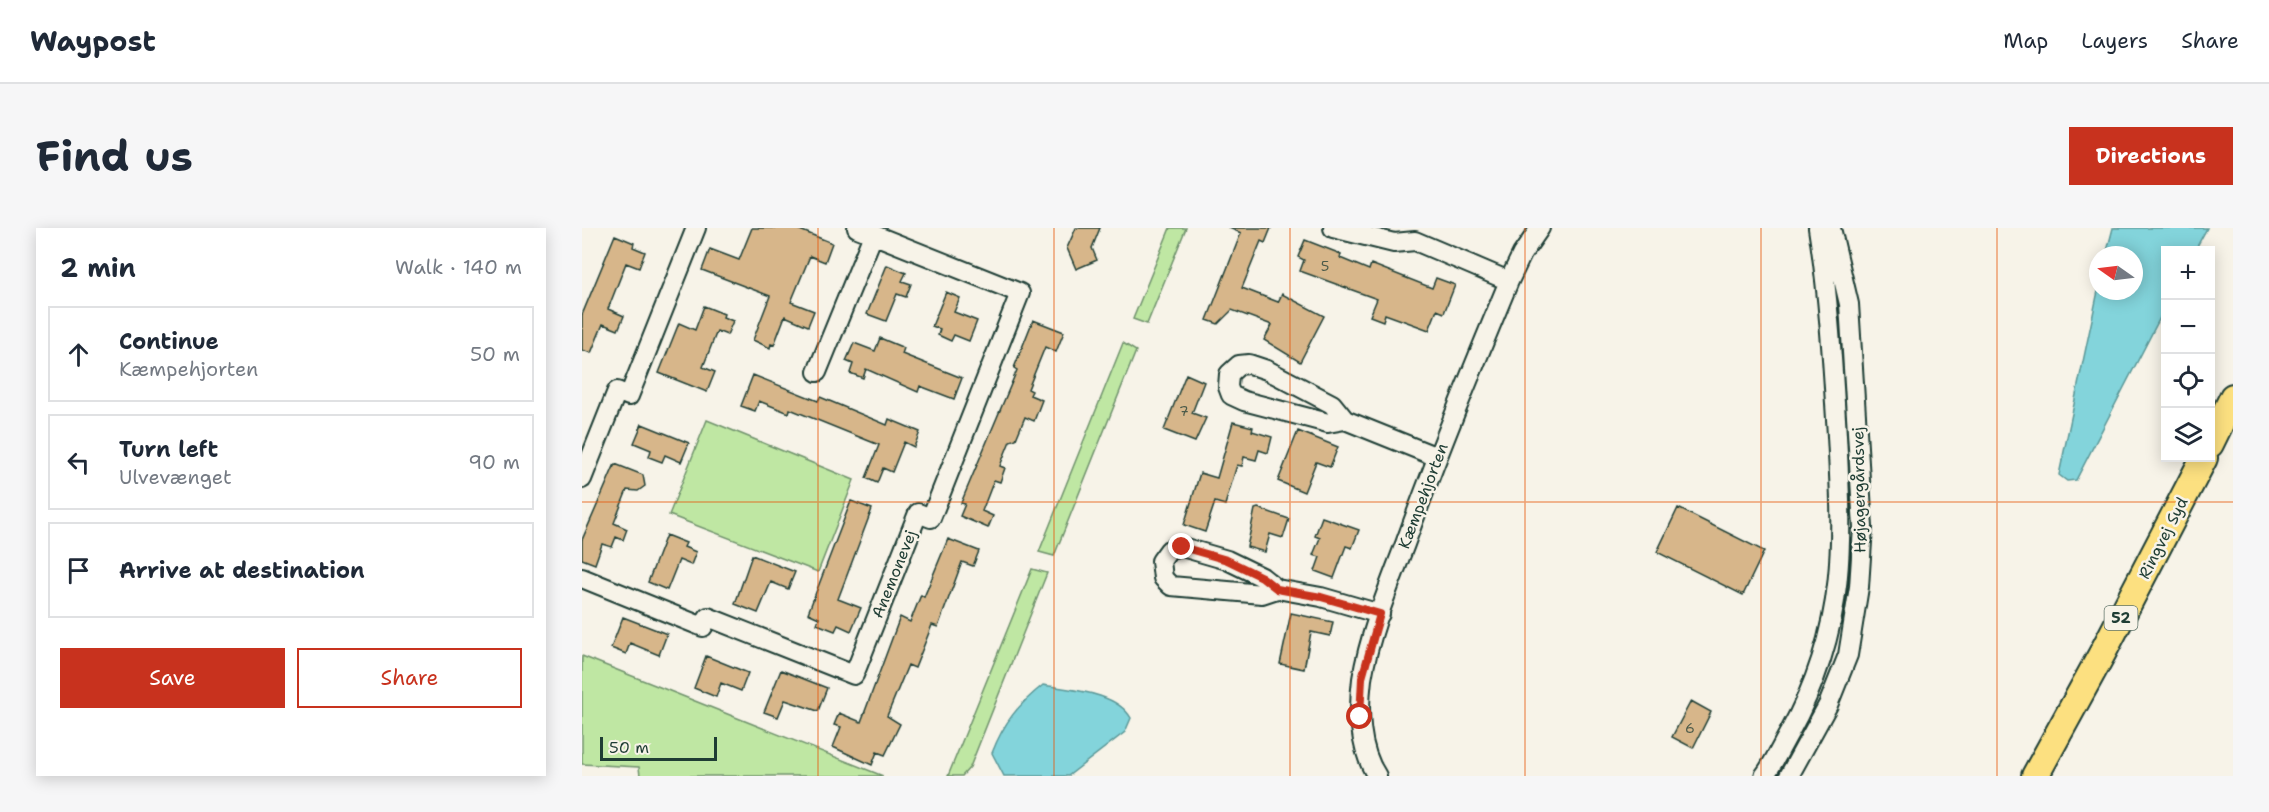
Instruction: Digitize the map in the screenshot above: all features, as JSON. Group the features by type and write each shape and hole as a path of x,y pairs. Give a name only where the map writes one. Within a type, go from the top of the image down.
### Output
{"highway":[{"path":"2215,435 2233,397"},
{"name":"Ringvej Syd","path":"2035,776 2103,652 2202,462"}],"street":[{"path":"582,479 617,392 629,396 696,228"},
{"path":"1333,228 1394,243 1410,235 1509,281"},
{"name":"Kæmpehjorten","path":"1373,775 1360,717 1362,678 1380,614 1437,457 1509,281 1522,254 1540,228"},
{"name":"Højagergårdsvej","path":"1764,776 1796,721 1820,671 1832,628 1839,585 1841,506 1837,426 1818,228"},
{"name":"Højagergårdsvej","path":"1789,776 1828,705 1848,655 1859,587 1863,527 1850,315 1832,228"},
{"name":"Anemonevej","path":"582,578 704,627 708,617 854,675 918,513 931,518 1020,293 865,231 817,372"},
{"path":"1345,420 1328,423 1244,401 1231,395 1228,387 1228,374 1239,364 1250,364 1267,370 1332,404 1345,420 1437,457"},
{"path":"1277,589 1262,594 1171,586 1163,578 1161,561 1169,550 1182,547 1227,560 1262,577 1277,589 1321,597 1380,614"}],"green space":[{"path":"1170,228 1186,228 1147,324 1133,319"},
{"path":"1123,343 1136,351 1054,556 1039,552"},
{"path":"707,420 854,480 818,572 669,515"},
{"path":"1032,569 1047,573 970,767 962,776 948,776"},
{"path":"582,656 883,776 640,776 639,767 582,764"}],"water":[{"path":"2113,228 2207,228 2197,246 2161,246 2161,316 2076,480 2067,481 2059,475 2096,300 2143,300 2143,246 2108,246"},
{"path":"1043,685 1104,697 1124,709 1131,718 1125,732 1068,776 1004,776 992,753 1013,715"}],"building":[{"path":"752,228 795,228 832,243 825,262 810,256 791,302 814,311 808,326 785,316 774,345 771,344 770,348 753,340 770,296 702,270 710,249 739,260"},
{"path":"1076,228 1100,228 1092,248 1097,260 1076,269 1067,248"},
{"path":"1229,228 1271,228 1265,243 1261,241 1242,288 1278,302 1282,294 1324,316 1300,362 1264,340 1272,325 1232,310 1218,324 1207,320 1241,233"},
{"path":"615,235 634,243 633,247 645,252 639,268 626,263 608,309 624,316 618,330 603,324 591,353 582,350 582,315"},
{"path":"1305,240 1341,254 1340,258 1369,270 1371,264 1432,288 1436,278 1455,285 1444,313 1437,310 1429,330 1385,314 1383,321 1370,316 1377,299 1300,271 1304,260 1298,257"},
{"path":"887,265 906,273 902,281 911,284 906,297 897,294 886,321 867,314"},
{"path":"946,292 960,298 954,312 977,321 969,341 954,335 951,341 938,335 940,329 932,326"},
{"path":"704,306 724,314 723,317 733,321 727,335 717,331 703,367 715,372 707,392 659,373 679,323 695,330"},
{"path":"1033,320 1064,332 1056,352 1045,347 1028,389 1032,391 1030,395 1042,400 1034,421 1025,417 1016,439 1010,441 1000,466 1005,468 1000,482 994,480 982,511 993,516 988,528 960,516 965,504 961,503 1017,370 1014,368"},
{"path":"880,338 904,348 902,354 962,378 954,399 920,386 918,392 866,369 863,378 850,373 853,364 846,361 854,343 875,351"},
{"path":"1186,374 1204,382 1192,413 1206,418 1195,442 1164,430"},
{"path":"753,375 818,401 820,397 887,425 889,419 920,432 914,447 904,442 892,472 883,468 877,483 866,478 879,445 790,409 789,413 759,401 755,411 741,406"},
{"path":"1233,422 1253,427 1252,431 1272,437 1268,453 1259,450 1256,460 1244,457 1242,466 1237,465 1225,505 1215,502 1205,532 1184,525 1200,473 1217,478"},
{"path":"642,424 689,443 681,462 665,455 662,462 649,457 651,450 634,443"},
{"path":"1298,431 1338,447 1330,467 1316,462 1304,492 1278,481"},
{"path":"615,464 643,475 645,486 638,491 627,490 614,523 627,529 623,540 616,537 612,547 602,544 595,564 582,559 582,540"},
{"path":"851,501 872,509 838,599 861,608 851,631 838,625 835,631 817,624 819,618 808,613"},
{"path":"1258,508 1289,519 1283,538 1270,534 1265,552 1247,547 1255,509"},
{"path":"1678,508 1764,551 1743,595 1657,552"},
{"path":"1322,517 1359,530 1352,548 1346,546 1334,578 1315,571 1320,557 1313,555 1320,538 1315,536"},
{"path":"666,535 686,543 684,547 696,552 691,565 679,560 667,590 648,582"},
{"path":"948,539 979,551 973,566 962,562 938,627 932,625 915,668 908,665 887,716 900,724 885,755 877,752 872,765 833,747 841,727 834,725 839,713 861,722 900,617 910,622 921,595 924,597"},
{"path":"752,555 795,572 788,589 771,582 758,613 735,604"},
{"path":"1291,613 1333,622 1330,636 1311,632 1304,669 1280,664"},
{"path":"623,617 667,634 659,655 630,643 626,654 611,648"},
{"path":"706,656 748,673 741,691 721,683 716,697 694,688"},
{"path":"781,670 827,688 818,711 785,700 778,717 764,712"},
{"path":"1691,701 1711,712 1693,748 1672,737"}],"route":[{"path":"1182,547 1227,560 1262,577 1277,589 1321,597 1380,614 1362,678 1360,717"}]}
